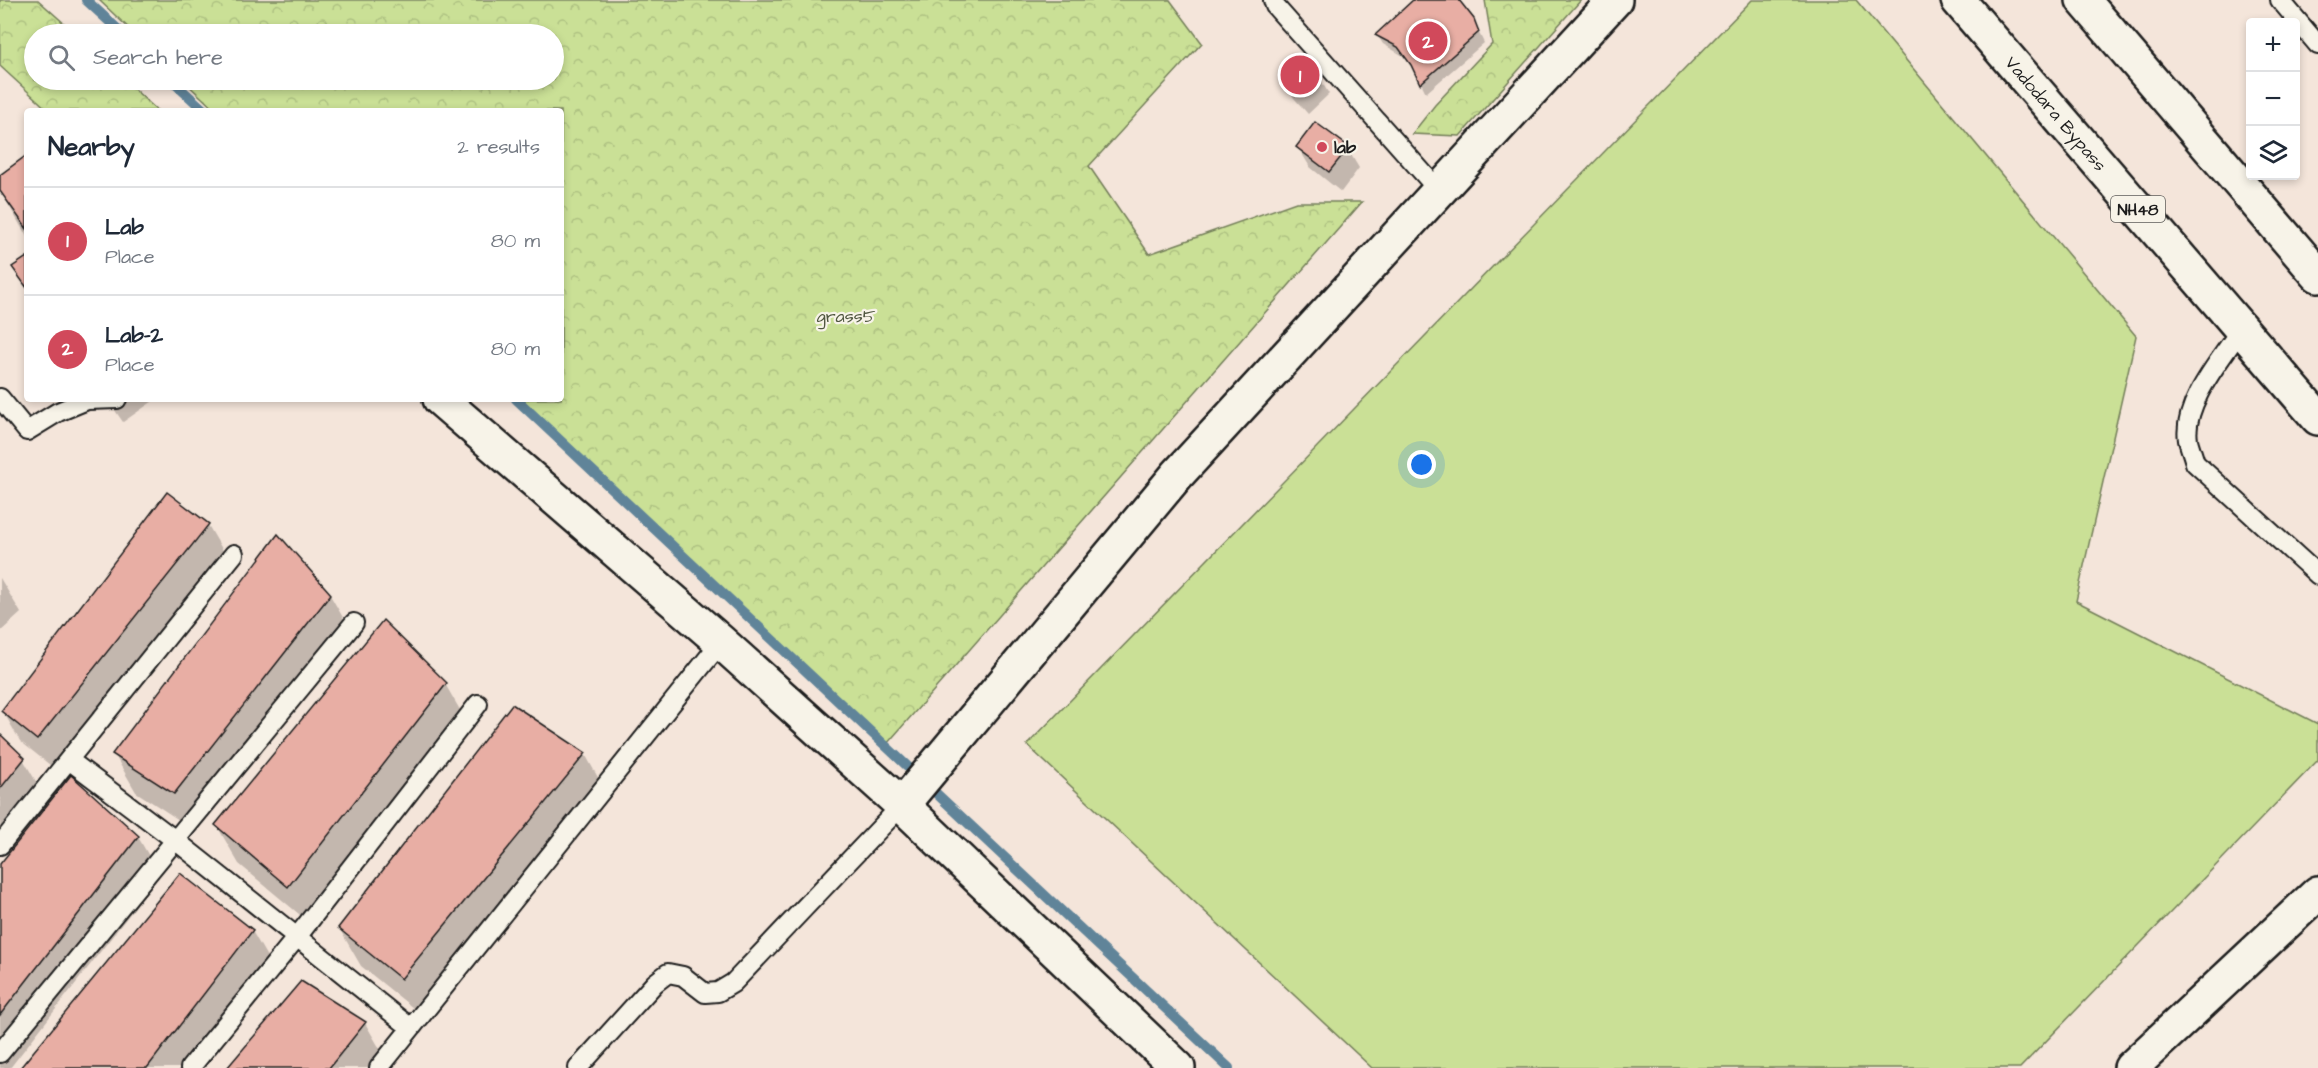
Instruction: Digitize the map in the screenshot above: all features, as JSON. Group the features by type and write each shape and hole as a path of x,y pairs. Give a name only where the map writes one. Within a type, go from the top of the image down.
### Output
{"main road":[{"path":"902,805 1177,475 1615,0"},
{"name":"Vadodara Bypass","path":"1958,0 2318,418"},
{"path":"2083,0 2318,275"},
{"path":"443,402 721,642 902,805 1178,1068"},
{"path":"2131,1068 2318,893"}],"lane":[{"path":"1273,0 1275,6 1439,191"},
{"path":"2280,0 2318,45"},
{"path":"2241,329 2198,395 2191,413 2188,438 2195,463 2318,575"},
{"path":"0,398 27,431 58,412 82,402"},
{"path":"0,845 234,554"},
{"path":"0,1053 354,623"},
{"path":"380,1068 721,642"},
{"path":"190,1068 297,937 478,704"},
{"path":"69,759 175,840 411,1028"},
{"path":"578,1068 656,983 668,973 683,976 705,993 718,992 733,983 902,805"}],"green space":[{"path":"0,0 38,0 65,24 24,24 24,88 0,66"},
{"name":"grass5","path":"99,0 1170,0 1202,43 1089,166 1149,254 1296,202 1362,202 886,745 524,402 564,402 564,108 213,108 194,90 564,90 564,24 124,24"},
{"path":"1485,0 1581,0 1460,136 1412,134 1435,105 1492,44"},
{"path":"1752,0 1856,0 2136,336 2076,601 2318,724 2318,760 2020,1068 1372,1068 1027,745"},
{"path":"26,90 135,90 155,108 46,108"}],"building":[{"path":"1413,0 1459,0 1474,19 1479,32 1420,84 1411,65 1398,47 1375,35"},
{"path":"1304,57 1319,73 1295,94 1281,78"},
{"name":"lab","path":"1315,122 1349,147 1329,172 1296,147"},
{"path":"24,157 24,225 0,191 0,175"},
{"path":"24,259 24,284 12,267"},
{"path":"167,492 209,524 37,740 1,711"},
{"path":"278,534 331,594 174,794 112,754"},
{"path":"383,620 447,683 288,887 215,825"},
{"path":"512,704 586,753 401,979 338,928"},
{"path":"0,734 25,758 0,789"},
{"path":"71,775 139,836 0,1015 0,864"},
{"path":"180,873 253,930 147,1068 20,1068"},
{"path":"301,981 366,1022 329,1068 227,1068"}],"waterway":[{"path":"86,0 112,24"},
{"path":"182,90 202,108"},
{"path":"519,402 1229,1068"}],"place":[{"name":"Lab-2","path":"1428,41"},
{"name":"Lab","path":"1300,75"},
{"name":"lab","path":"1322,147"}]}
